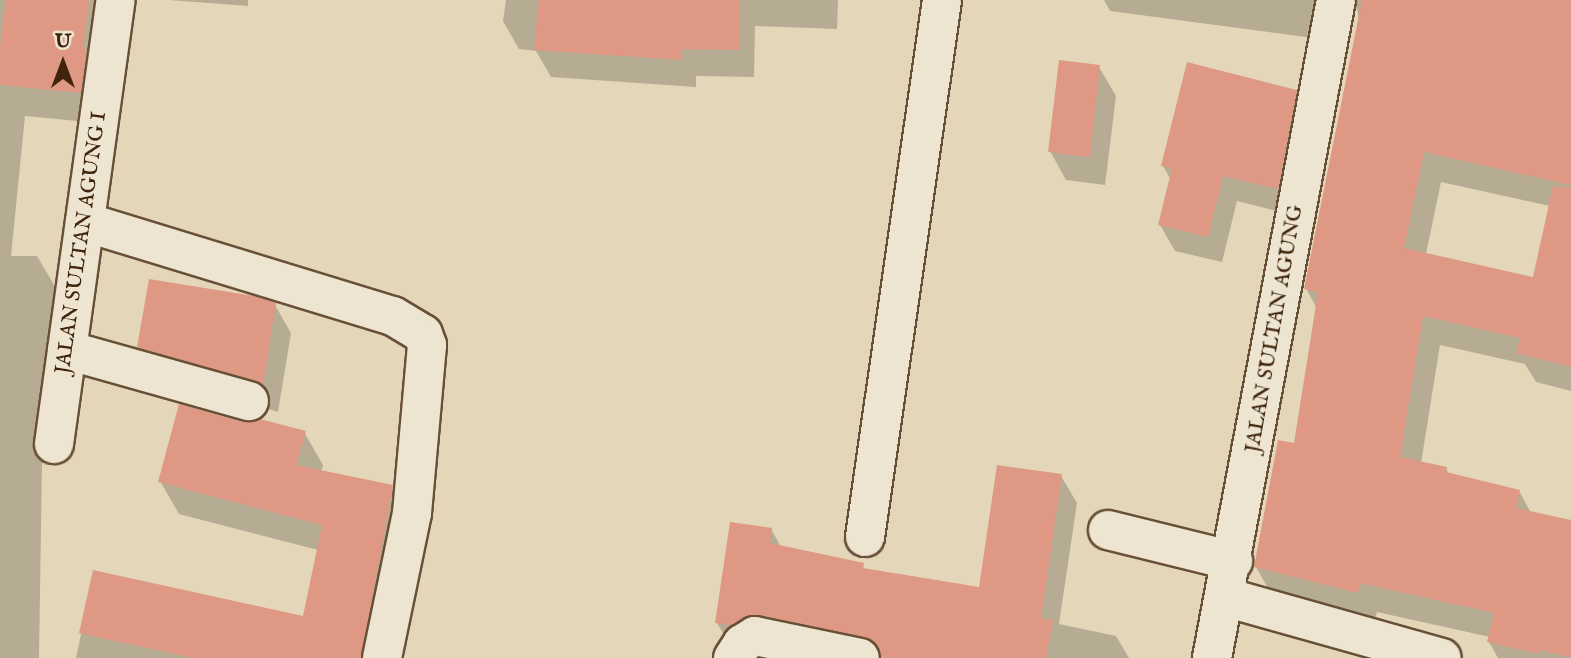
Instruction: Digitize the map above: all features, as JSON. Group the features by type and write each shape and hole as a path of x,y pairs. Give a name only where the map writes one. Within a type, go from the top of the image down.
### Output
{"street":[{"name":"JALAN SULTAN AGUNG I","path":"54,444 116,0"},
{"path":"865,537 942,0"},
{"name":"JALAN SULTAN AGUNG","path":"1212,658 1336,0"},
{"path":"85,222 393,316 423,334 427,345 412,513 382,658"},
{"path":"67,350 249,401"},
{"path":"1108,530 1229,579 1442,658"},
{"path":"733,658 742,644 755,636 860,658"}],"building":[{"path":"6,0 89,0 83,49 87,49 81,93 0,85 0,47"},
{"path":"539,0 740,0 739,50 681,49 681,60 534,50"},
{"path":"1362,0 1571,0 1571,185 1424,152 1404,248 1533,277 1553,186 1571,188 1571,367 1516,353 1520,338 1423,316 1400,457 1447,467 1446,472 1520,490 1516,508 1571,520 1571,657 1539,650 1539,654 1487,642 1494,613 1360,583 1358,593 1254,567 1278,440 1294,443 1318,292 1304,289"},
{"path":"1059,60 1100,65 1090,157 1048,152"},
{"path":"1187,62 1297,90 1278,189 1223,176 1208,237 1158,225 1172,168 1161,166"},
{"path":"149,279 254,296 276,303 263,384 137,347"},
{"path":"179,404 243,422 260,419 306,431 296,465 393,485 361,658 193,658 79,633 93,570 303,616 322,525 158,482"},
{"path":"997,465 1062,474 1041,618 1053,620 1046,658 881,658 875,642 864,637 759,615 744,617 731,625 715,623 730,522 772,528 770,543 864,563 863,568 979,587"}]}
